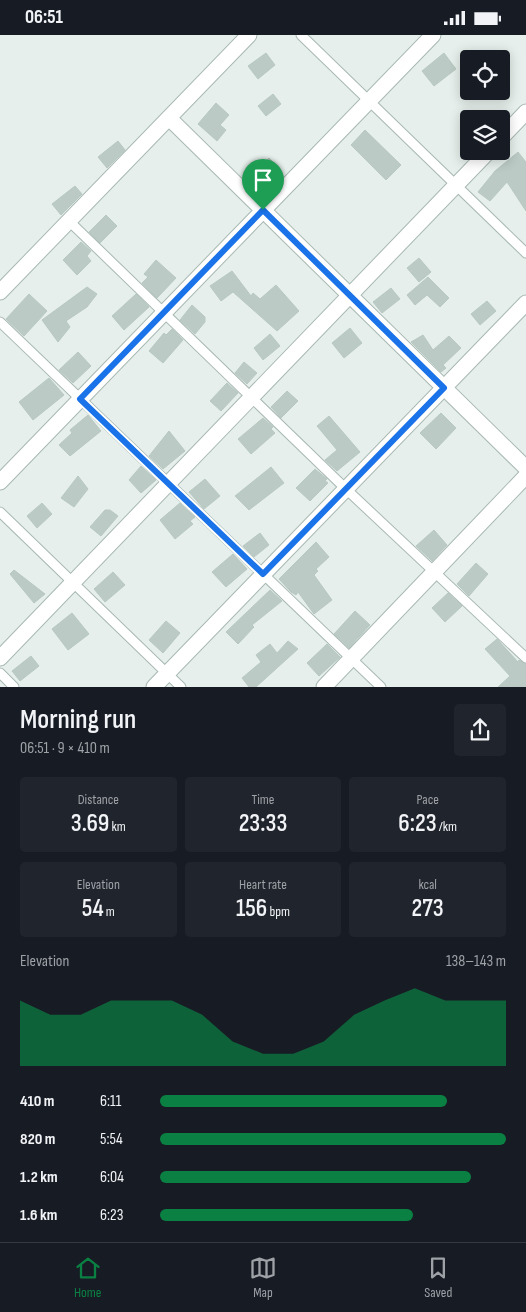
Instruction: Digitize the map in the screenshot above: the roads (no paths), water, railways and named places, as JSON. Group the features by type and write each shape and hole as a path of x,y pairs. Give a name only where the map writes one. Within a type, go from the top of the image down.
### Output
{"street":[{"path":"0,291 249,35"},
{"path":"0,482 433,35"},
{"path":"510,129 526,112"},
{"path":"169,118 526,468"},
{"path":"0,658 480,160"},
{"path":"154,687 526,303"},
{"path":"324,687 526,476"}],"lane":[{"path":"301,35 526,253"},
{"path":"69,221 346,489 526,658"},
{"path":"0,322 381,687"},
{"path":"0,512 180,687"},
{"path":"0,673 14,687"}]}
